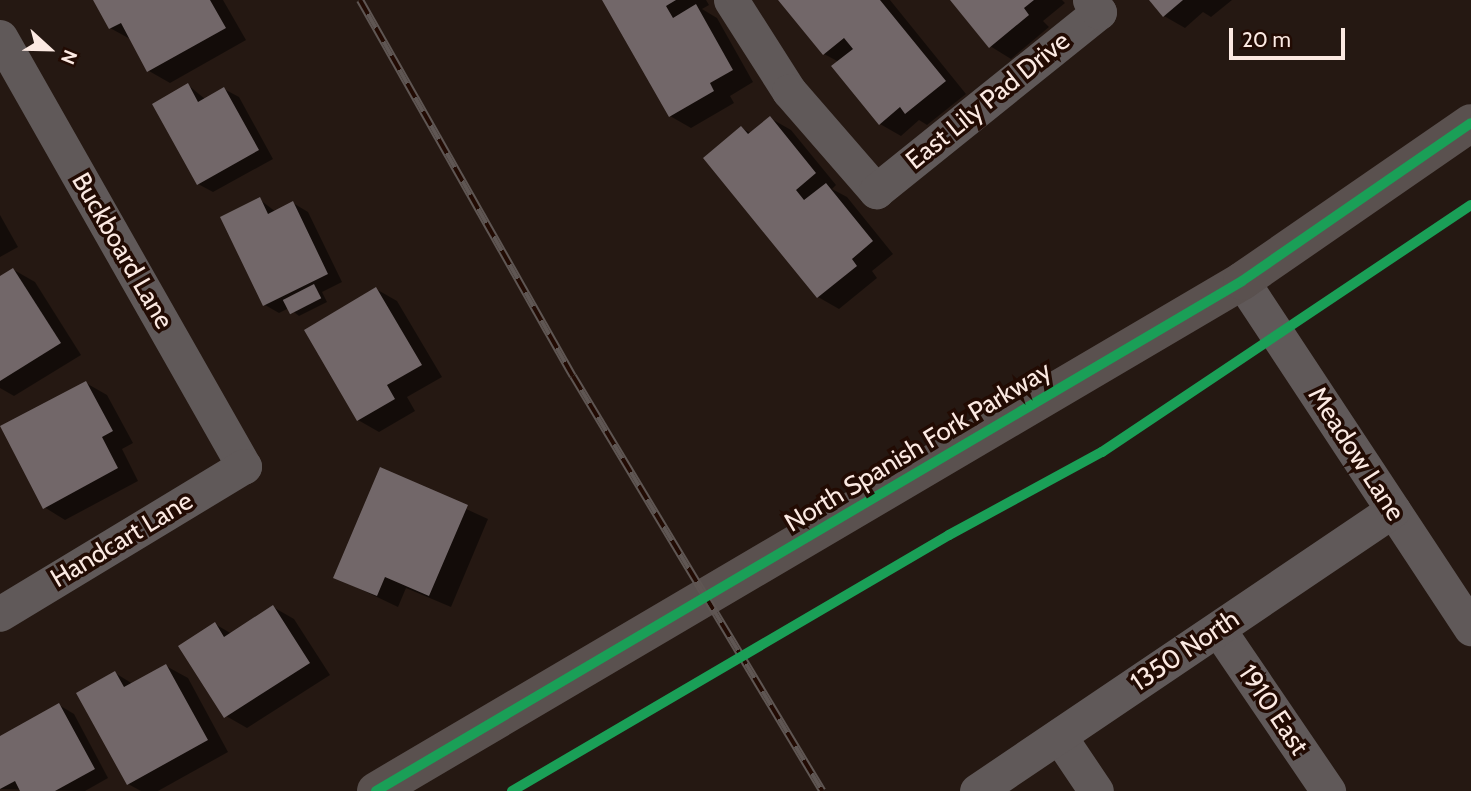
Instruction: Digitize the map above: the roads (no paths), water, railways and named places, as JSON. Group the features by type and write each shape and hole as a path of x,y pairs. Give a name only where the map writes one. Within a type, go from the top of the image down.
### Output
{"street":[{"name":"East Lily Pad Drive","path":"731,0 789,91 876,191 1094,6"},
{"name":"Buckboard Lane","path":"0,37 244,466"},
{"name":"North Spanish Fork Parkway","path":"376,791 1242,281 1471,122"},
{"name":"Meadow Lane","path":"1242,281 1471,628"},
{"name":"Handcart Lane","path":"0,614 244,466"},
{"name":"1350 North","path":"977,791 1393,510"},
{"name":"1910 East","path":"1218,629 1328,791"},
{"path":"1059,736 1096,791"}],"railway":[{"path":"360,0 573,376 822,791"}]}
